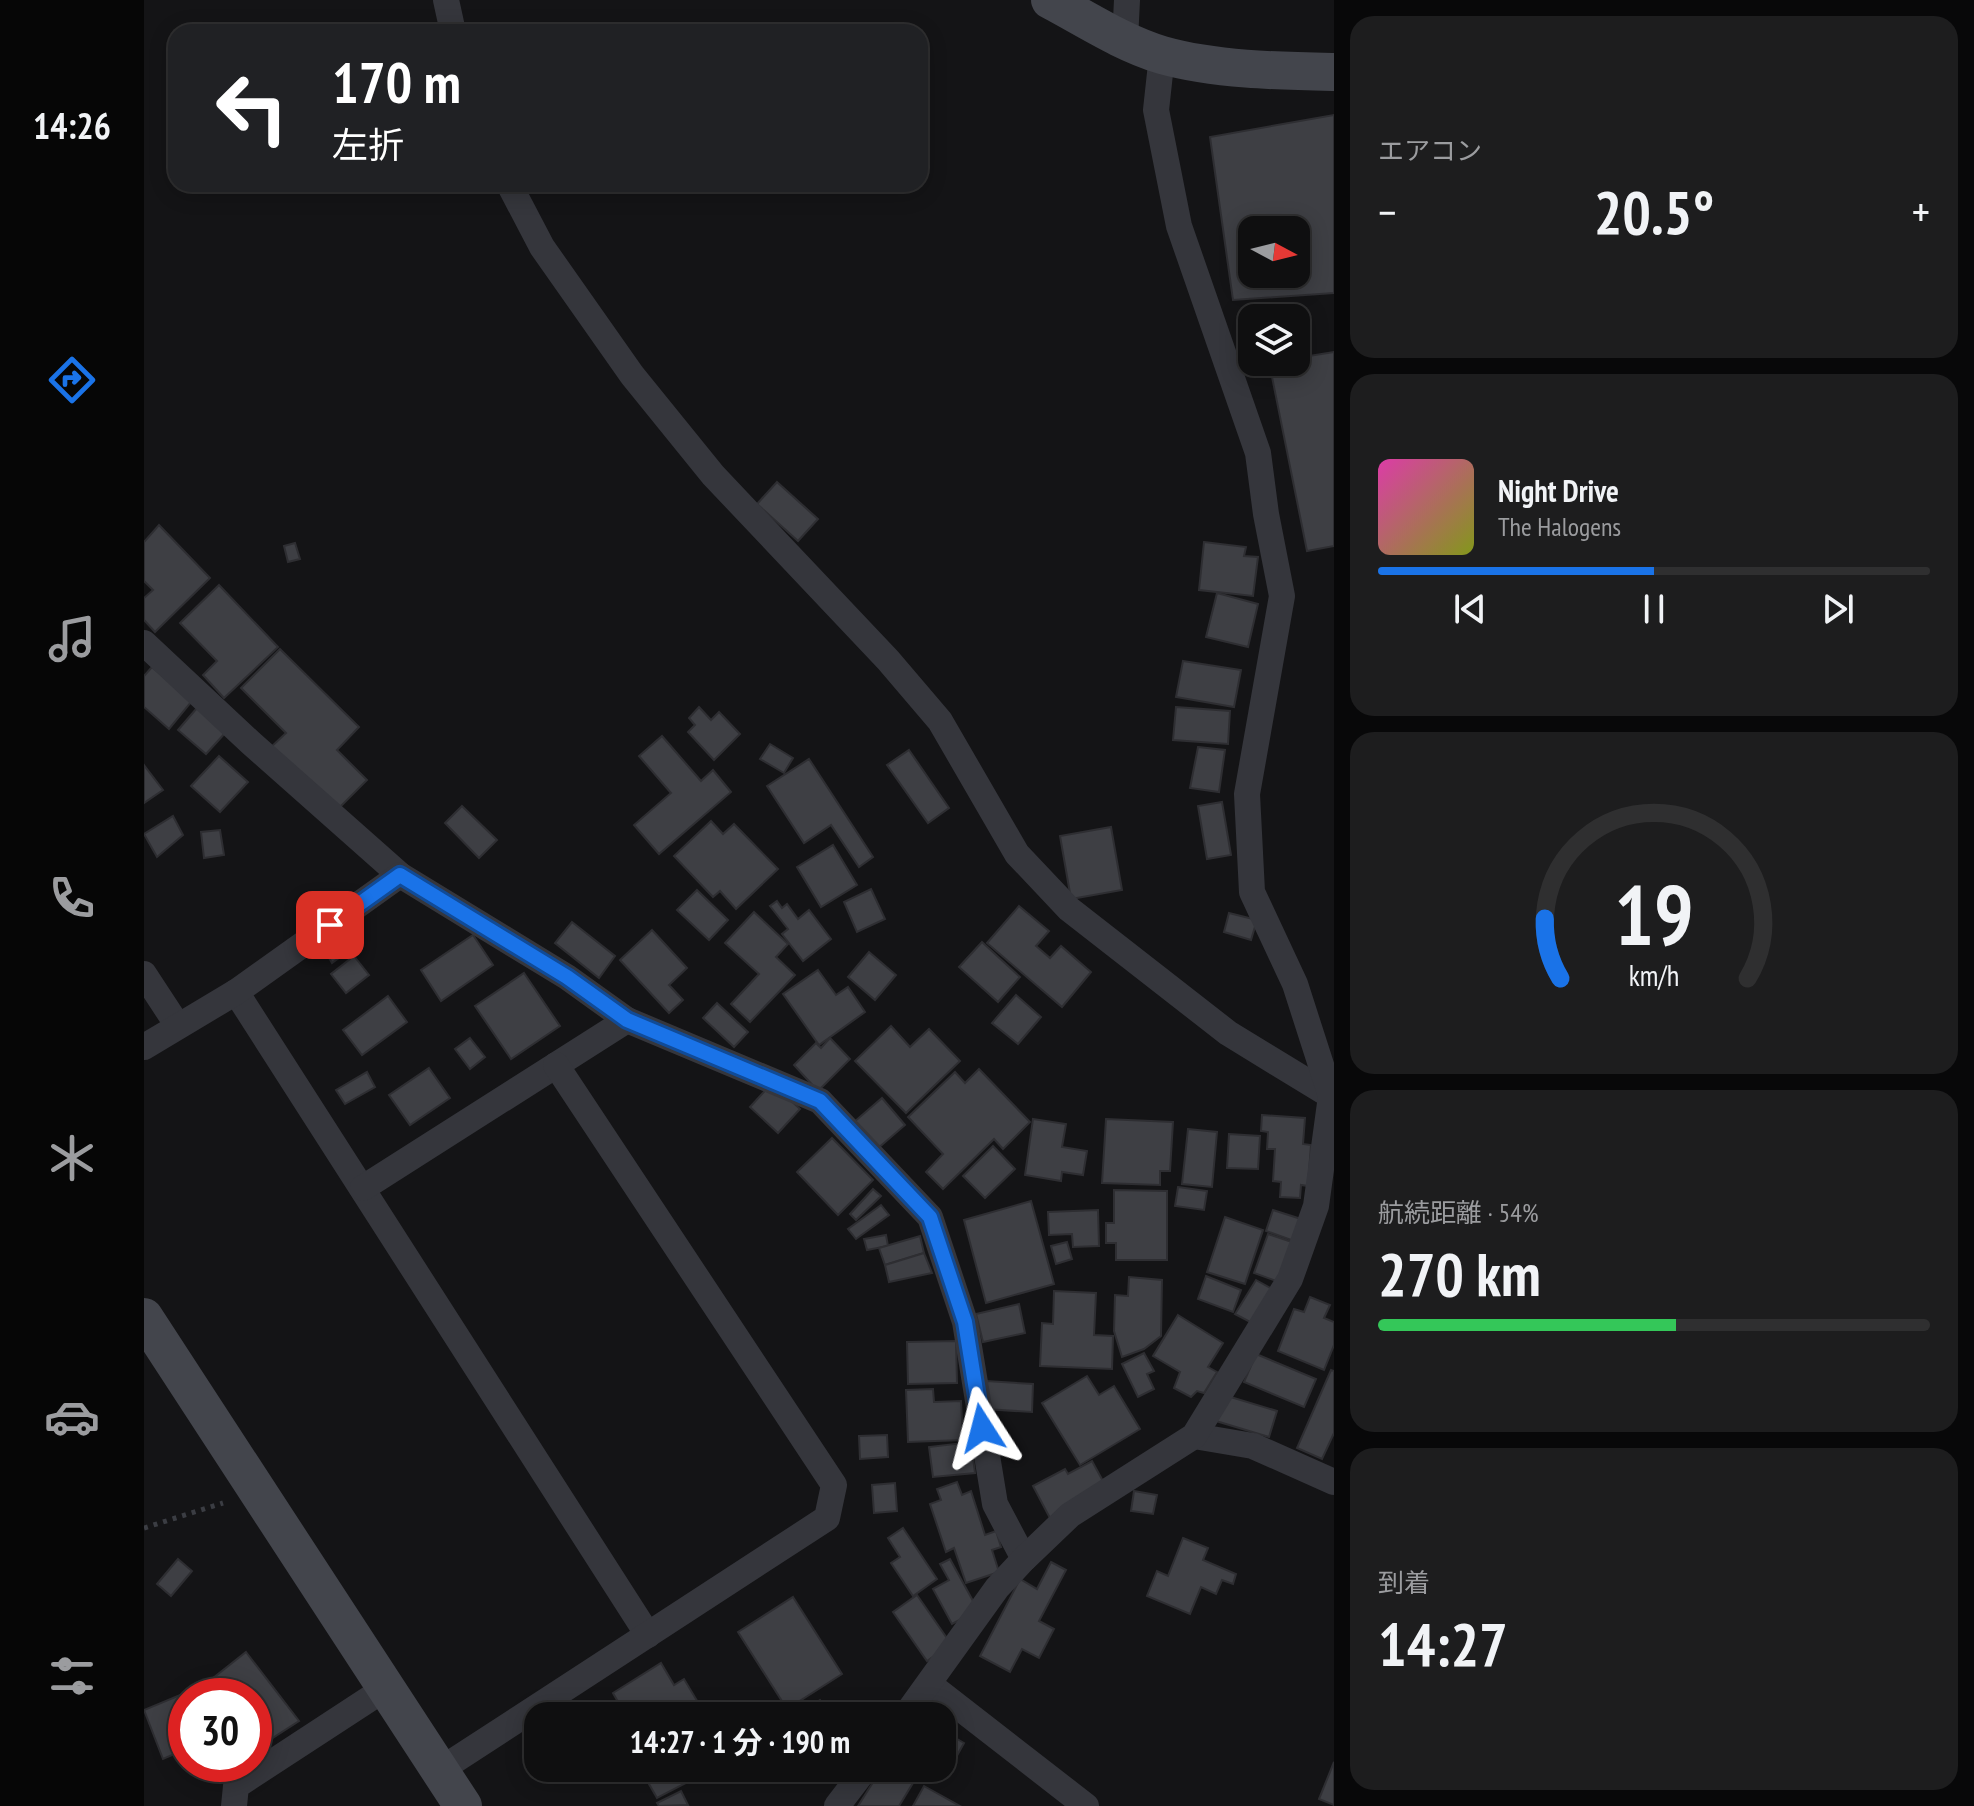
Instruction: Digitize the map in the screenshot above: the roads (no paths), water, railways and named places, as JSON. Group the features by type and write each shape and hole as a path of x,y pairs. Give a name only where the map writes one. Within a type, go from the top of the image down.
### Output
{"street":[{"path":"446,0 451,24"},
{"path":"1050,0 1125,40 1162,55 1256,70 1334,72"},
{"path":"1125,40 1127,0"},
{"path":"916,1702 997,1588 1070,1515 1194,1436 1290,1279 1316,1206 1331,1096 1295,984 1252,892 1247,794 1282,596 1258,453 1179,226 1156,110 1162,55"},
{"path":"513,192 542,247 632,375 713,475 888,660 940,721 1017,854 1069,909 1228,1033 1331,1096"},
{"path":"144,643 400,875 567,977 627,1020 820,1101 930,1217 965,1322 995,1504 1024,1559"},
{"path":"144,1047 236,992 400,875"},
{"path":"144,974 178,1026"},
{"path":"236,992 648,1635"},
{"path":"363,1188 627,1020"},
{"path":"440,1770 827,1518 834,1485 556,1065"},
{"path":"144,1317 463,1806"},
{"path":"1194,1436 1253,1446 1334,1482"},
{"path":"929,1684 1086,1806"},
{"path":"234,1806 236,1786 386,1688"},
{"path":"837,1806 855,1782"}]}
